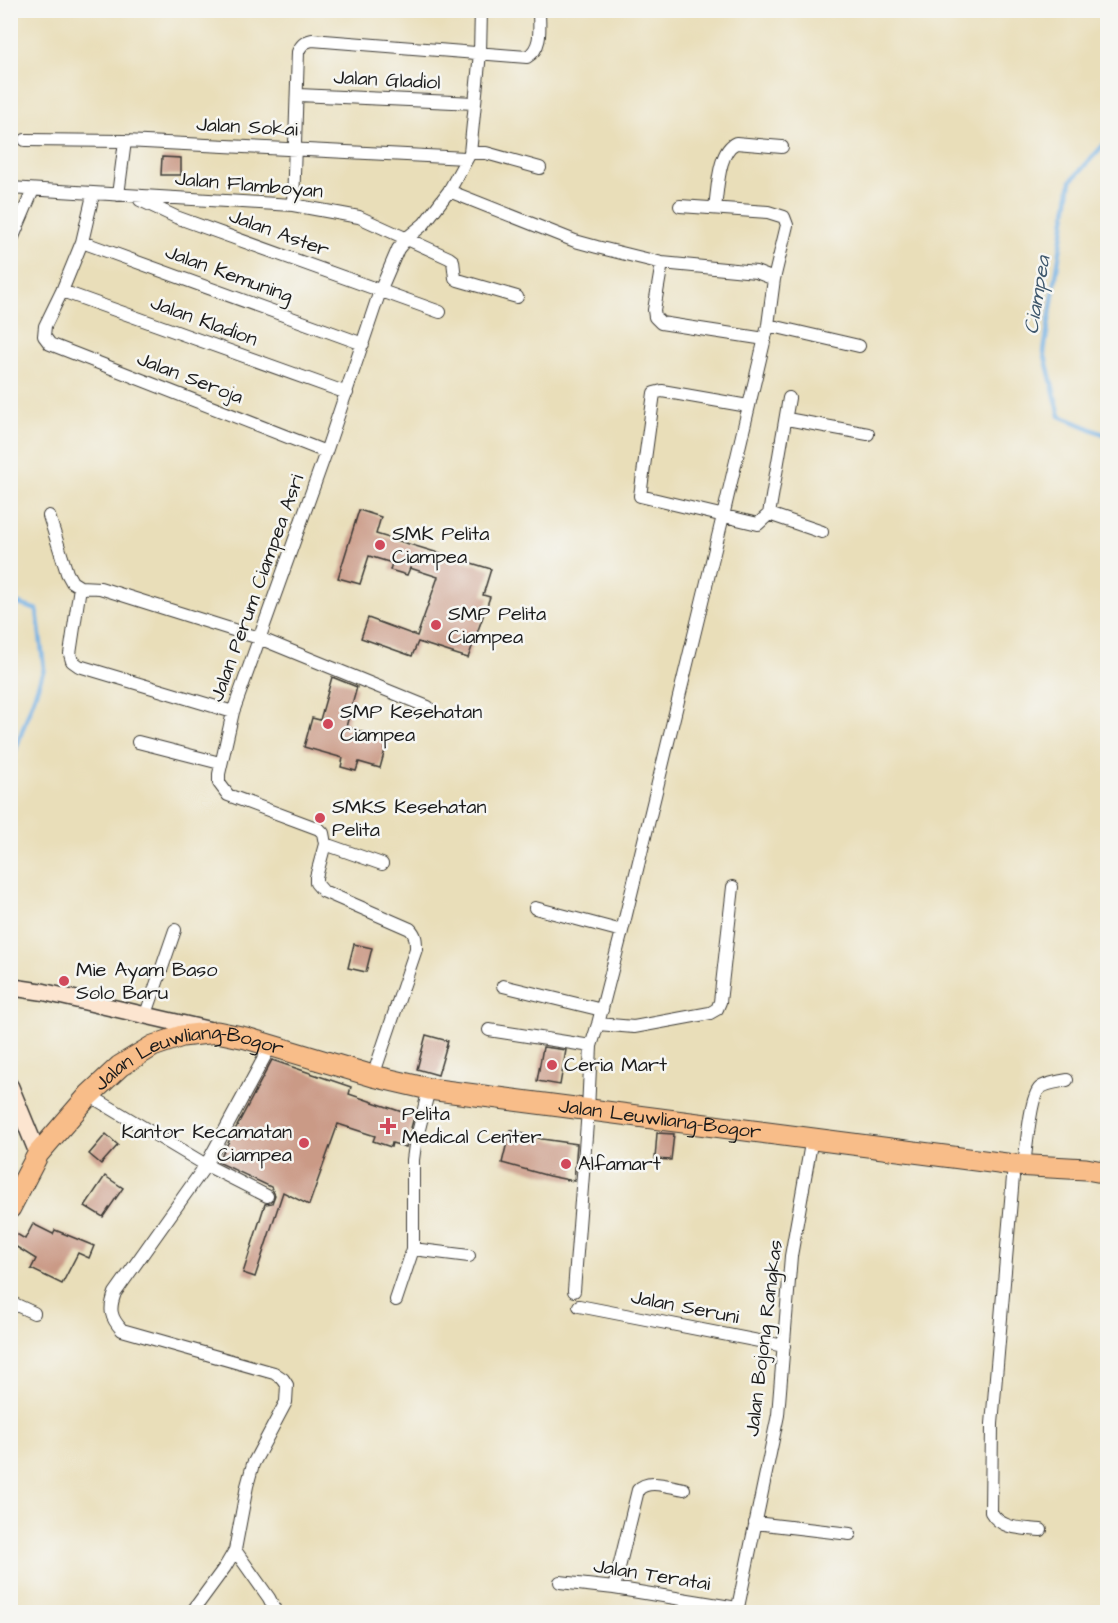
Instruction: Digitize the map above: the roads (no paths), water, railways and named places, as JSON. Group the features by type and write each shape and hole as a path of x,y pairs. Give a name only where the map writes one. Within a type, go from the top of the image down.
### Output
{"highway":[{"name":"Jalan Leuwliang-Bogor","path":"10,1208 38,1154 89,1095 120,1066 153,1046 182,1036 217,1032 246,1038 373,1076 429,1089 1019,1165 1086,1169 1107,1173"}],"main road":[{"path":"10,987 146,1014 217,1032"},
{"path":"10,1086 38,1154"}],"street":[{"name":"Jalan Perum Ciampea Asri","path":"325,844 323,833 319,829 228,795 219,783 220,763 233,712 347,393 380,291 398,249 424,224 449,191 468,155 480,53 481,10"},
{"path":"293,205 298,52 305,41 527,57 535,53 538,46 539,10"},
{"name":"Jalan Gladiol","path":"298,95 475,104"},
{"name":"Jalan Sokai","path":"25,140 125,141 468,155 486,153 540,168"},
{"path":"118,195 125,141"},
{"path":"715,207 723,161 730,146 735,143 782,147"},
{"name":"Jalan Flamboyan","path":"10,189 293,205 359,218 452,260 456,279 517,297"},
{"path":"10,244 33,190"},
{"path":"449,191 575,241 662,263 756,272 774,279"},
{"path":"62,291 82,242 93,195"},
{"name":"Jalan Aster","path":"133,196 176,217 440,312"},
{"path":"574,1291 591,1046 622,931 723,516 765,339 774,279 787,225 784,216 768,212 680,206"},
{"name":"Jalan Kemuning","path":"82,242 363,344"},
{"path":"662,263 654,310 655,317 661,323 765,339"},
{"name":"Jalan Seroja","path":"62,291 45,326 44,336 50,344 326,452"},
{"name":"Jalan Kladion","path":"62,291 347,393"},
{"path":"768,325 859,346"},
{"path":"748,406 662,391 654,393 640,496 758,524 769,514 789,398"},
{"path":"787,419 868,434"},
{"path":"769,514 822,532"},
{"path":"49,516 67,573 72,582 80,587 100,588 259,638 428,707"},
{"path":"80,587 70,654 72,661 79,666 233,712"},
{"path":"138,742 220,763"},
{"path":"373,1076 416,949 417,939 410,928 323,891 319,888 316,877 325,844 382,864"},
{"path":"598,1024 634,1027 717,1009 720,1002 733,887"},
{"path":"535,908 622,931"},
{"path":"146,1014 175,930"},
{"path":"503,986 602,1010"},
{"path":"489,1030 591,1046"},
{"path":"192,1612 235,1550 247,1486 254,1464 286,1402 287,1385 283,1379 273,1373 122,1330 111,1314 111,1304 115,1293 206,1165 271,1046"},
{"path":"1041,1530 1006,1526 995,1520 991,1512 992,1424 1019,1165 1036,1094 1040,1088 1067,1080"},
{"path":"396,1300 412,1249 413,1161 429,1089"},
{"path":"89,1095 206,1165 267,1196"},
{"name":"Jalan Bojong Rangkas","path":"737,1610 778,1415 791,1256 812,1138"},
{"path":"412,1249 469,1256"},
{"path":"10,1302 34,1313"},
{"name":"Jalan Seruni","path":"579,1306 784,1346"},
{"path":"614,1588 638,1490 650,1483 684,1489"},
{"path":"755,1522 850,1534"},
{"path":"235,1550 269,1598 276,1612"},
{"name":"Jalan Teratai","path":"560,1582 614,1588 737,1610"}],"waterway":[{"name":"Ciampea","path":"1108,140 1071,181 1044,352 1060,416 1108,436"},
{"path":"10,601 37,610 44,669 10,765"}],"place":[{"name":"SMK Pelita Ciampea","path":"380,545"},
{"name":"SMP Pelita Ciampea","path":"436,625"},
{"name":"SMP Kesehatan Ciampea","path":"328,724"},
{"name":"SMKS Kesehatan Pelita","path":"320,818"},
{"name":"Mie Ayam Baso Solo Baru","path":"64,981"},
{"name":"Ceria Mart","path":"552,1065"},
{"name":"Pelita Medical Center","path":"388,1126"},
{"name":"Kantor Kecamatan Ciampea","path":"304,1143"},
{"name":"Alfamart","path":"566,1164"}]}
